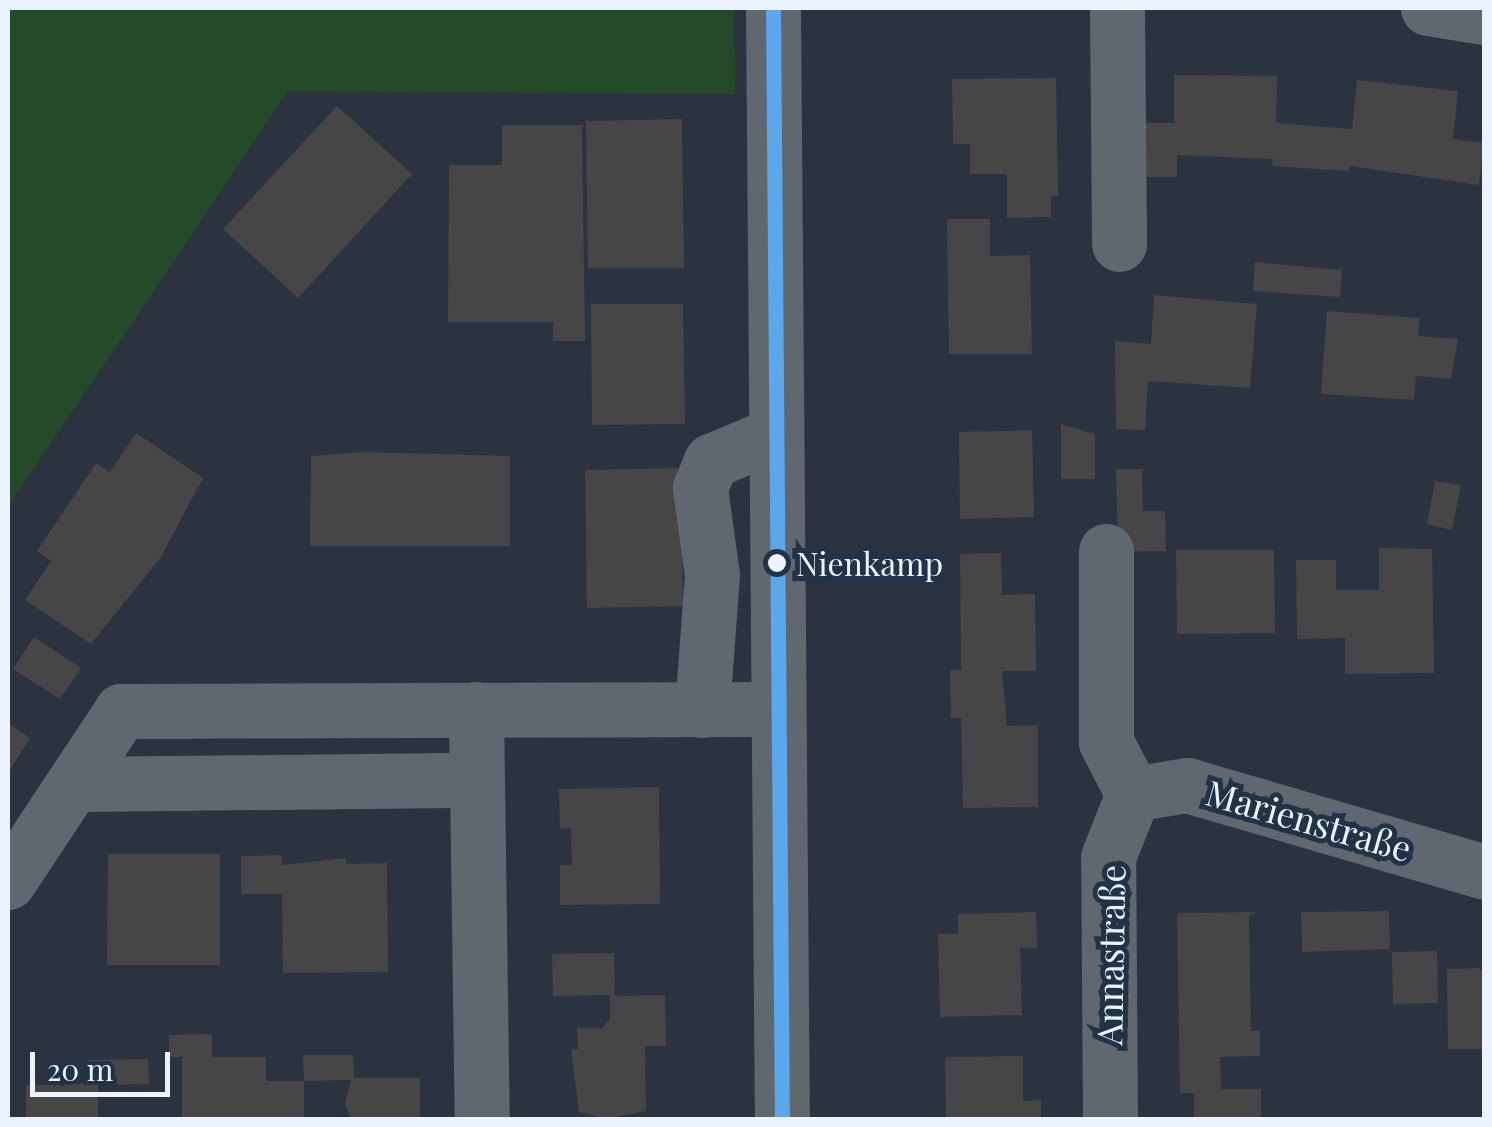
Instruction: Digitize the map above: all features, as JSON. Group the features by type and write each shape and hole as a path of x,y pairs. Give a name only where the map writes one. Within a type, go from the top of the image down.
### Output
{"street":[{"path":"772,8 782,1120"},
{"path":"1117,8 1119,244"},
{"path":"1428,8 1484,17"},
{"path":"702,710 712,576 700,488 711,461 775,434"},
{"path":"1106,551 1106,742 1133,794"},
{"path":"476,709 482,1120"},
{"path":"8,882 122,711 778,710"},
{"path":"76,784 476,780"},
{"name":"Marienstraße","path":"1133,794 1187,785 1484,872"},
{"name":"Annastraße","path":"1110,1120 1108,857 1133,794"}],"green space":[{"path":"8,8 734,8 735,94 288,91 8,507"}],"building":[{"path":"1174,75 1277,76 1276,123 1352,129 1357,80 1458,91 1453,139 1484,143 1479,185 1350,166 1349,171 1272,166 1273,159 1177,155 1177,177 1141,177 1141,123 1174,123"},
{"path":"1056,78 1058,196 1051,196 1051,217 1007,218 1007,174 970,174 970,144 953,144 952,79"},
{"path":"337,106 412,174 298,298 223,229"},
{"path":"682,119 684,268 588,268 586,121"},
{"path":"502,125 582,125 585,341 553,341 553,322 448,322 449,165 502,165"},
{"path":"947,219 990,219 990,256 1030,255 1032,354 949,354"},
{"path":"1255,262 1342,270 1340,297 1253,291"},
{"path":"1154,295 1257,304 1250,388 1148,381 1145,430 1116,429 1115,341 1151,344"},
{"path":"591,304 683,304 685,424 592,425"},
{"path":"1327,311 1420,318 1418,336 1458,339 1451,379 1416,376 1414,400 1321,394"},
{"path":"1061,424 1095,434 1095,479 1061,479"},
{"path":"1032,430 1034,517 960,519 959,432"},
{"path":"136,433 203,478 161,557 91,644 25,600 51,561 37,551 96,463 110,472"},
{"path":"364,452 510,456 510,546 310,546 311,456"},
{"path":"681,468 683,606 587,608 585,470"},
{"path":"1116,469 1142,469 1143,511 1165,511 1166,551 1118,552"},
{"path":"1435,481 1461,485 1452,530 1427,524"},
{"path":"1379,548 1432,549 1434,673 1345,674 1345,638 1297,639 1296,560 1336,560 1336,590 1379,590"},
{"path":"1176,550 1274,550 1275,633 1177,634"},
{"path":"1001,553 1002,595 1035,594 1036,671 1002,671 1007,726 1038,725 1038,807 963,808 961,718 951,718 950,670 961,670 960,554"},
{"path":"34,637 81,668 60,699 13,669"},
{"path":"8,723 30,738 8,773"},
{"path":"659,787 660,904 560,905 560,865 572,865 571,828 560,829 559,789"},
{"path":"108,854 220,854 220,965 107,965"},
{"path":"281,855 282,865 346,858 346,864 387,863 388,972 283,973 282,894 241,894 241,856"},
{"path":"1389,911 1390,949 1302,952 1301,912"},
{"path":"1036,912 1037,948 1020,948 1022,1015 940,1017 938,934 958,934 958,914"},
{"path":"1258,912 1249,915 1251,1031 1260,1031 1260,1056 1220,1057 1221,1089 1261,1089 1261,1120 1194,1120 1194,1093 1180,1093 1177,913"},
{"path":"1437,951 1438,1003 1393,1004 1392,952"},
{"path":"614,953 615,996 665,995 666,1046 645,1046 646,1111 606,1119 579,1112 571,1049 578,1049 577,1028 602,1028 610,1019 610,995 553,996 552,954"},
{"path":"1479,968 1484,973 1484,1049 1448,1049 1447,969"},
{"path":"212,1034 212,1057 266,1057 266,1081 304,1081 304,1120 182,1120 182,1057 169,1057 169,1035"},
{"path":"303,1055 353,1055 354,1078 420,1078 420,1120 351,1120 345,1103 351,1080 304,1081"},
{"path":"1023,1056 1023,1101 1041,1100 1041,1120 946,1120 945,1057"},
{"path":"148,1059 149,1084 98,1085 98,1120 26,1120 26,1085 87,1084 87,1060"}],"transit line":[{"path":"773,8 782,1120"}],"place":[{"name":"Nienkamp","path":"777,563"}]}
